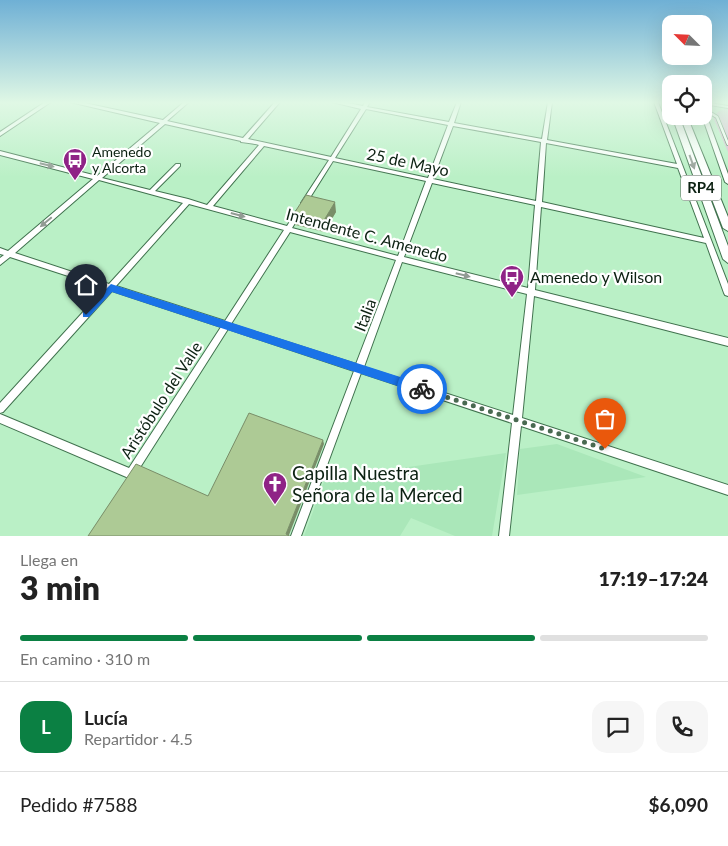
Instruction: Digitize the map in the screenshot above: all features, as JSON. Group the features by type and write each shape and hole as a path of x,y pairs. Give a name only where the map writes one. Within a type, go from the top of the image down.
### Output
{"main road":[{"name":"RP4","path":"678,127 728,259"},
{"name":"RP4","path":"687,127 728,228"}],"street":[{"path":"0,134 11,127"},
{"path":"0,262 157,127"},
{"name":"25 de Mayo","path":"185,127 708,241"},
{"path":"243,140 255,127"},
{"name":"Aristóbulo del Valle","path":"0,418 128,478 352,127"},
{"name":"Italia","path":"296,536 450,127"},
{"path":"462,127 681,167"},
{"path":"504,536 546,127"},
{"path":"666,127 728,293"},
{"path":"709,127 728,182"},
{"path":"209,207 262,145"},
{"name":"Intendente C. Amenedo","path":"0,153 188,201 401,259 728,342"},
{"path":"151,192 178,165"},
{"path":"0,409 188,201"},
{"path":"0,251 728,490"}],"lane":[{"path":"721,127 728,144"}],"shaded area":[{"path":"717,127 728,127 728,152"},
{"path":"557,444 646,477 517,495 520,449"},
{"path":"506,453 492,536 455,536 411,518 400,536 304,536 325,479"}],"building":[{"path":"306,195 335,202 323,222 293,215"},
{"path":"249,413 323,440 286,534 289,536 88,536 136,464 208,496"}],"way so far":[{"path":"422,389 605,449"}],"place":[{"name":"Amenedo y Alcorta","path":"75,181"},
{"name":"Amenedo y Wilson","path":"512,298"},
{"name":"Capilla Nuestra Señora de la Merced","path":"275,505"}],"route":[{"path":"86,315 111,288 422,389"}]}
